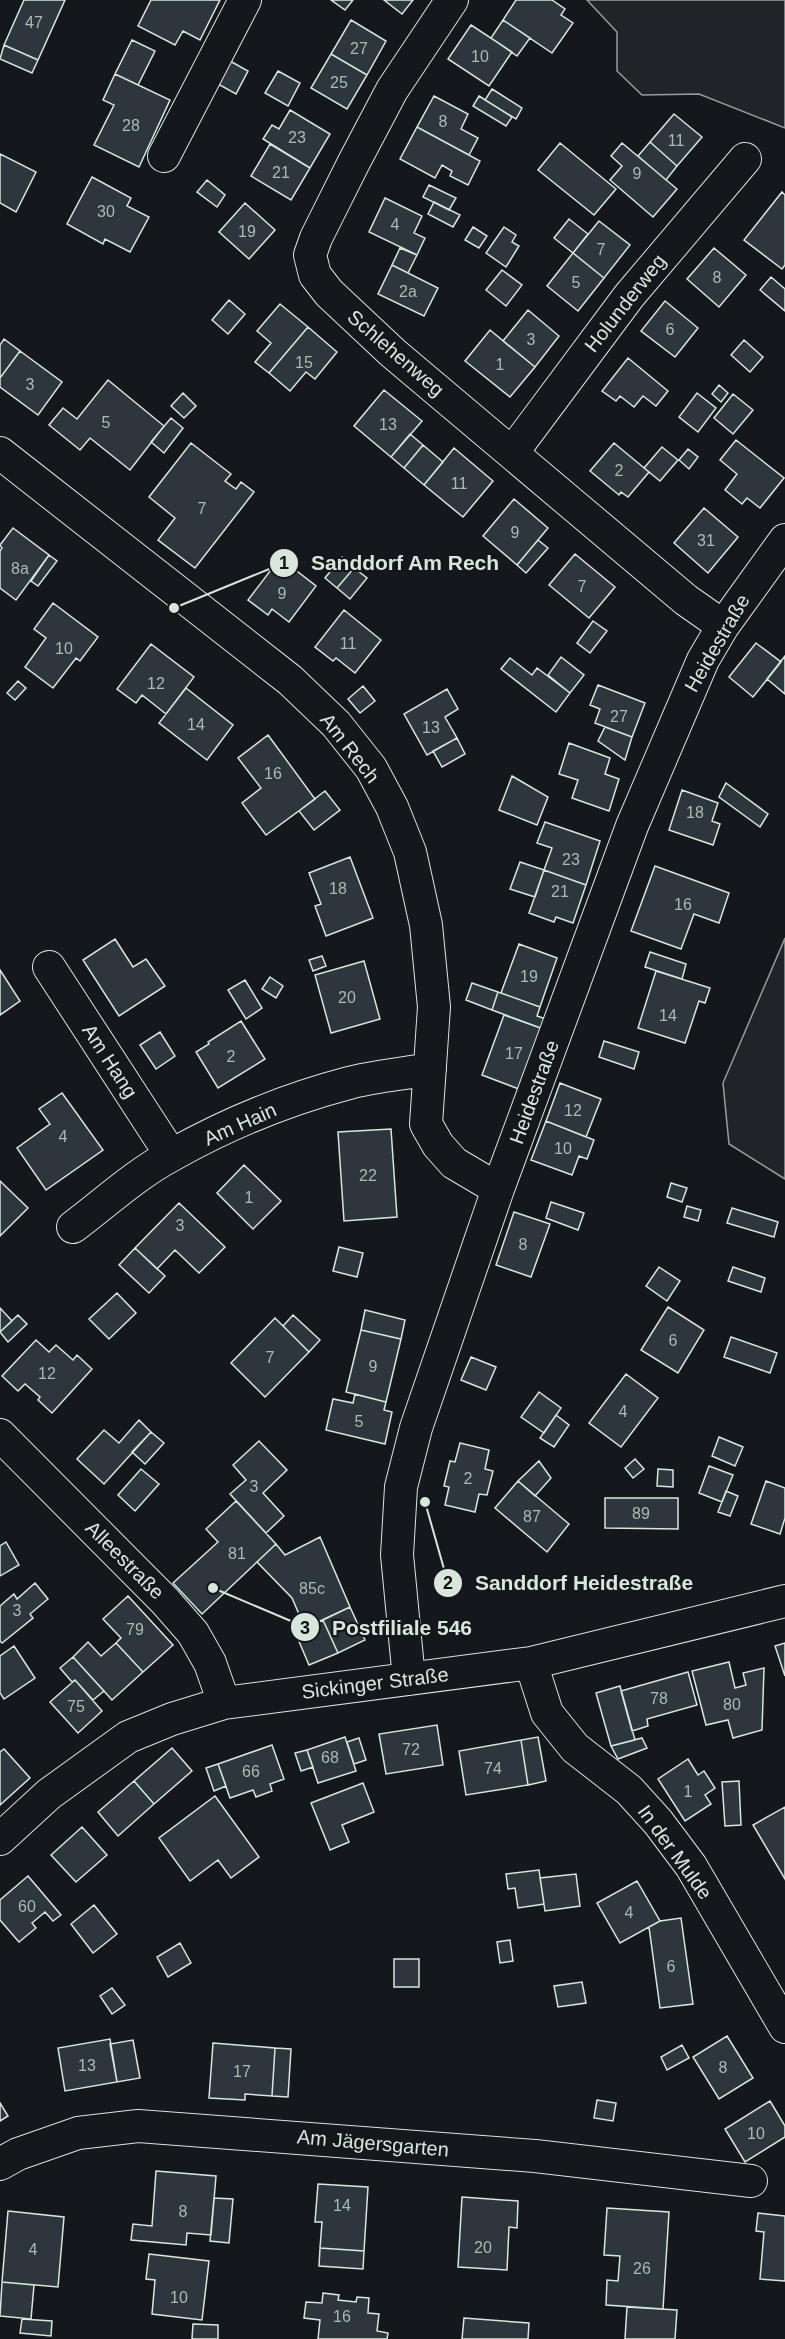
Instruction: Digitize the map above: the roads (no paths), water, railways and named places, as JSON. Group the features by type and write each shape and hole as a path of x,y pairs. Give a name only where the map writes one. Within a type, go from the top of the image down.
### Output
{"street":[{"path":"165,156 245,0"},
{"name":"Schlehenweg","path":"452,0 392,90 316,238 310,255 315,275 329,293 393,353 686,600 723,626"},
{"name":"Holunderweg","path":"512,453 629,296 745,159"},
{"name":"Am Rech","path":"0,453 290,681 336,724 371,768 392,807 410,852 426,925 434,1007 426,1124 438,1145 454,1163 498,1189"},
{"name":"Heidestraße","path":"409,1679 397,1555 402,1487 416,1428 498,1189 632,826 693,681 723,626 785,540"},
{"name":"Am Hang","path":"49,967 171,1155"},
{"name":"Am Hain","path":"73,1227 125,1186 171,1155 235,1124 297,1099 351,1082 430,1069"},
{"name":"Alleestraße","path":"0,1435 165,1601 193,1634 210,1663 224,1703"},
{"name":"Sickinger Straße","path":"0,1839 49,1794 128,1737 172,1719 224,1703 531,1663 785,1601"},
{"name":"In der Mulde","path":"531,1663 547,1713 575,1748 629,1790 658,1822 691,1866 785,2027"},
{"name":"Am Jägersgarten","path":"0,2164 18,2154 78,2133 138,2126 535,2156 750,2181"}],"place":[{"name":"Sanddorf Am Rech","path":"174,608"},
{"name":"Sanddorf Heidestraße","path":"425,1502"},
{"name":"Postfiliale 546","path":"213,1588"}]}
